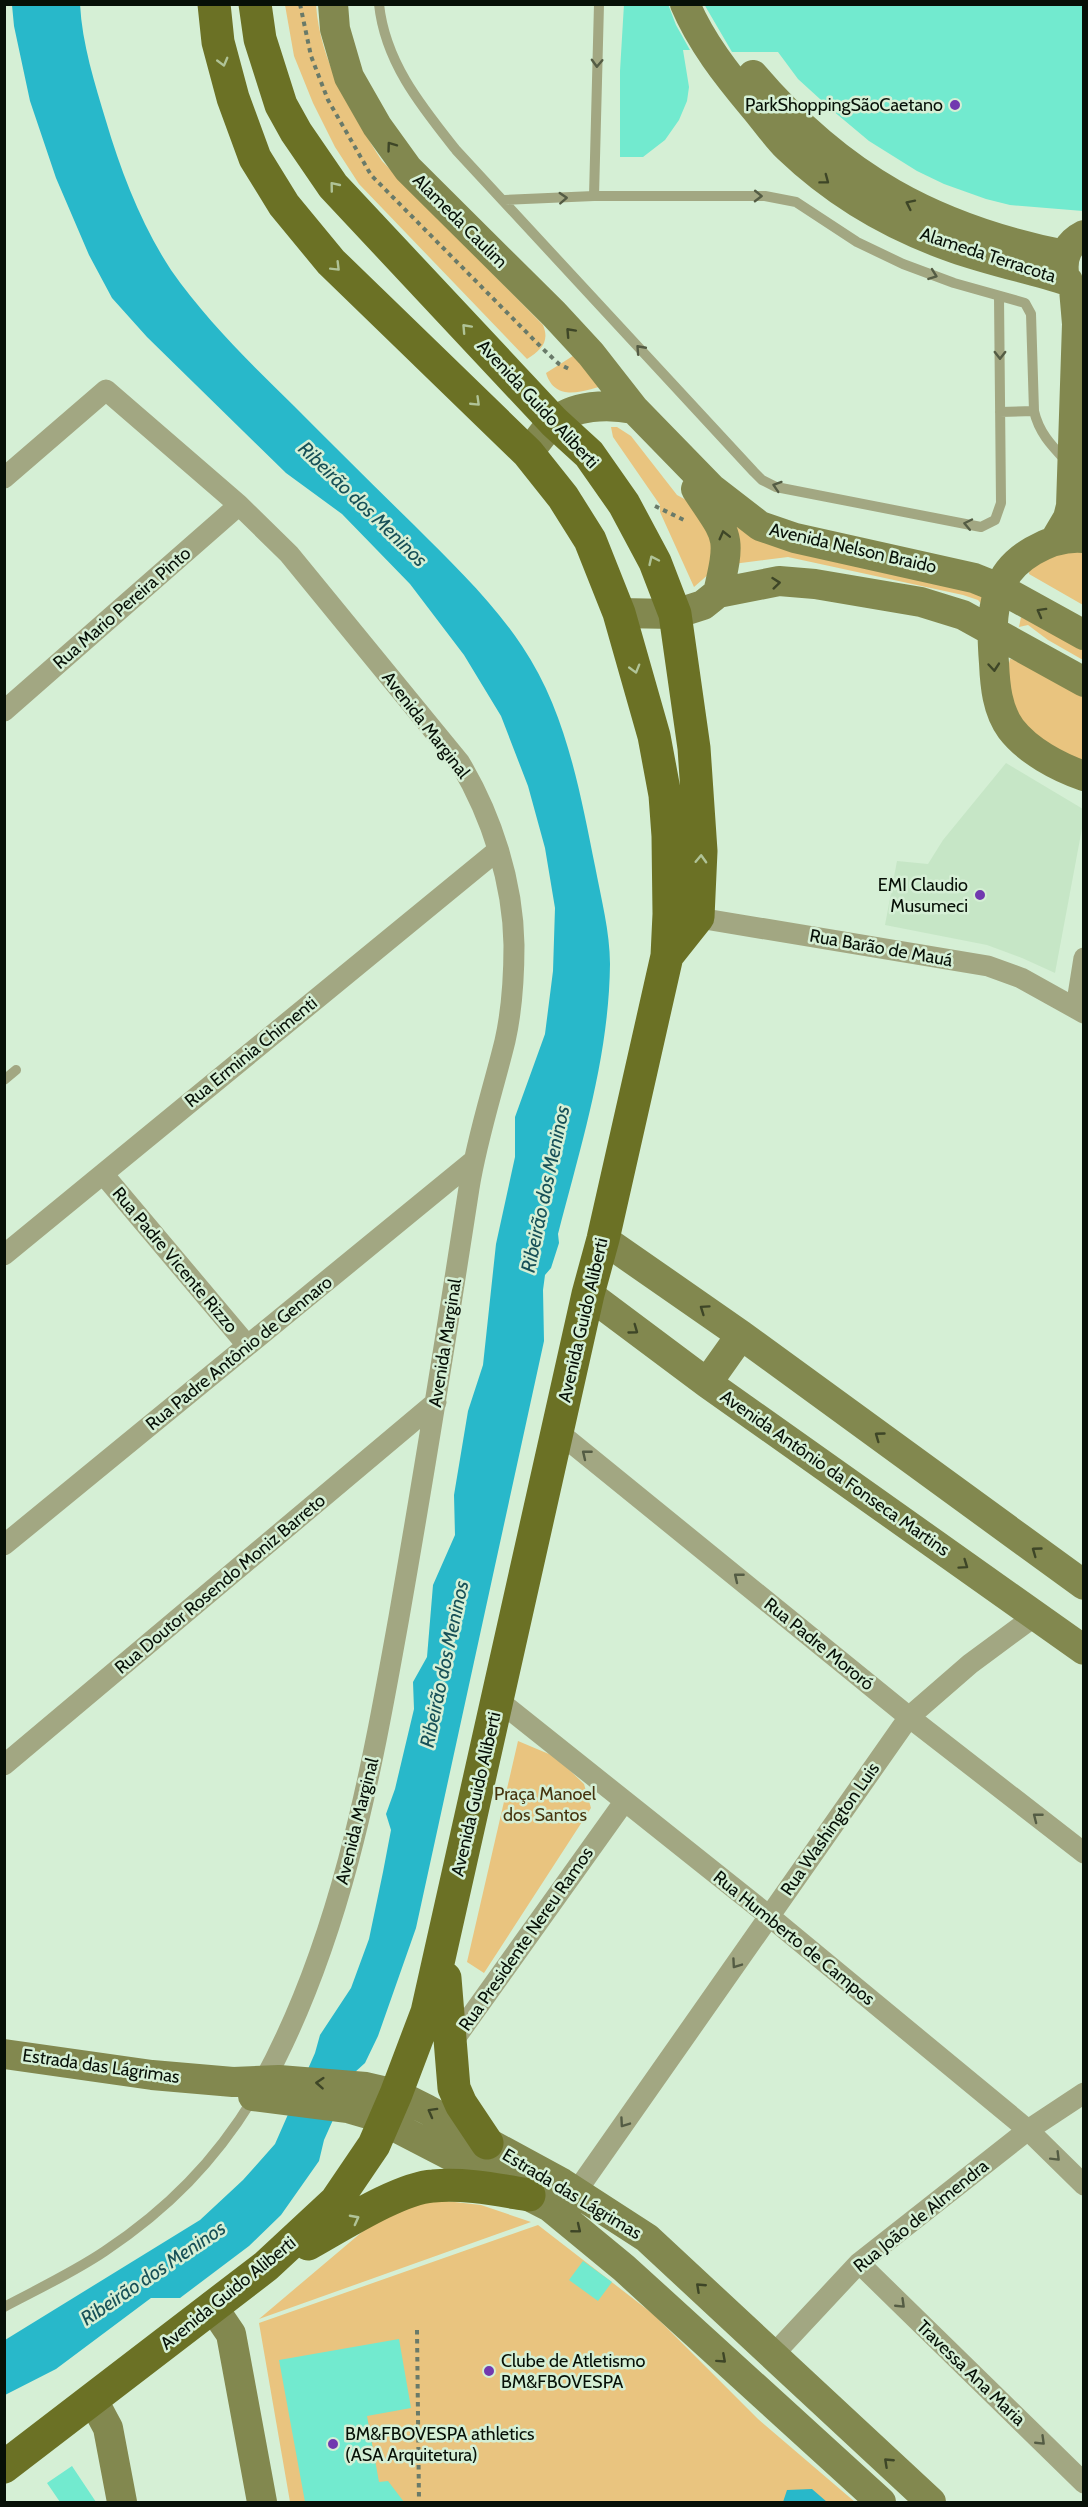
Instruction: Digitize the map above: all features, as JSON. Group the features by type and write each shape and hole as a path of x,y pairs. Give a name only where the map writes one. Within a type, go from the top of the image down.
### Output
{"main road":[{"path":"214,4 218,42 233,98 255,158 284,205 331,262 528,453 563,497 590,540 606,575 619,613 654,736 665,795 668,836 684,916"},
{"name":"Avenida Guido Aliberti","path":"4,2467 266,2266 336,2201 374,2145 390,2108 427,2012 588,1294 603,1239 667,956 684,916 701,851 694,748 675,614 655,562 624,504 589,454 554,422 333,186 296,132 281,105 260,39 255,4"},
{"path":"442,1944 454,2088 461,2104 487,2143"},
{"path":"266,2266 412,2190 432,2186 470,2186 529,2195"}],"street":[{"name":"Alameda Caulim","path":"333,4 336,29 349,77 377,126 408,169 554,314 586,349 634,409"},
{"name":"Alameda Terracota","path":"685,4 693,25 725,72 787,147 822,178 855,201 911,230 953,248 1075,271"},
{"name":"Alameda Terracota","path":"703,4 731,49 774,100 839,159 904,201 947,221 1075,271"},
{"path":"1075,271 1078,469 1068,518 1069,539 1019,561 999,588 992,630 998,700 1003,715 1012,730 1045,757 1083,776"},
{"name":"Avenida Marginal","path":"4,478 106,390 239,506 289,554 460,762 491,823 508,891 514,942 513,988 506,1038 473,1161 436,1402 378,1733 345,1879 308,1986 261,2088"},
{"path":"528,453 554,422 578,411 602,406 634,409"},
{"name":"Avenida Nelson Braido","path":"634,409 711,488 748,518 773,532 956,572 999,588 1083,635"},
{"path":"679,457 726,537 727,554 718,592"},
{"name":"Rua Mario Pereira Pinto","path":"4,711 239,506"},
{"name":"Avenida Nelson Braido","path":"619,613 675,614 703,605 718,592 778,581 815,584 921,602 963,615 1083,682"},
{"name":"Rua Erminia Chimenti","path":"4,1255 498,850"},
{"name":"Rua Barão de Mauá","path":"684,916 988,966 1022,978 1080,1010"},
{"path":"1080,1010 1083,957"},
{"name":"Rua Padre Antônio de Gennaro","path":"4,1545 473,1161"},
{"name":"Rua Padre Vicente Rizzo","path":"103,1174 247,1345"},
{"path":"603,1239 741,1335 1083,1585"},
{"name":"Avenida Antônio da Fonseca Martins","path":"588,1294 707,1383 1083,1650"},
{"path":"707,1383 741,1335"},
{"name":"Rua Doutor Rosendo Moniz Barreto","path":"4,1766 436,1402"},
{"name":"Rua Padre Mororó","path":"557,1431 909,1717 1083,1853"},
{"name":"Rua Washington Luis","path":"576,2192 909,1717 970,1664 1035,1616"},
{"name":"Rua Humberto de Campos","path":"498,1700 769,1916 1028,2130 1083,2185"},
{"name":"Rua Presidente Nereu Ramos","path":"449,2047 624,1802"},
{"name":"Estrada das Lágrimas","path":"4,2054 152,2075 354,2097 487,2143 576,2192 648,2238 931,2502"},
{"name":"Rua João de Almendra","path":"773,2355 859,2264 1028,2130 1083,2093"},
{"name":"Estrada das Lágrimas","path":"390,2108 550,2206 624,2268 881,2502"},
{"name":"Travessa Ana Maria","path":"859,2264 1083,2483"},
{"path":"212,2306 231,2334 262,2502"},
{"path":"93,2400 108,2428 122,2502"}],"lane":[{"path":"379,4 382,27 394,59 414,97 456,150 505,200 754,472 762,480 776,487 981,527 995,520 1001,503 999,297"},
{"path":"594,196 599,4"},
{"path":"505,200 594,196 765,196 783,198 796,202 856,242 903,264 999,297 1025,303 1031,314 1034,411 1040,432 1078,469"},
{"path":"1000,412 1034,411"},
{"path":"4,1080 16,1070"},
{"name":"Avenida Marginal","path":"4,2307 104,2252 151,2218 187,2186 219,2151 261,2088"}],"path":[{"path":"417,2330 419,2502"}],"shaded area":[{"name":"EMI Claudio Musumeci","path":"1006,763 1083,809 1083,823 1055,973 987,945 885,925 897,861 928,864 943,840"}],"green space":[{"path":"285,5 316,5 324,47 339,86 382,161 543,325 545,341 532,356 527,359 359,184 335,147 313,103 294,56"},
{"path":"576,354 611,384 573,392 557,389 546,373"},
{"path":"611,427 617,427 631,436 677,495 688,501 714,525 710,573 694,587 660,512 660,505 613,437"},
{"path":"736,524 982,590 985,608 978,600 963,595 788,557 733,564"},
{"path":"1053,549 1083,549 1083,605 1029,574 1030,563"},
{"path":"1021,617 1083,648 1083,660 1048,640 1028,625 1019,627"},
{"path":"1010,659 1024,661 1083,694 1083,768 1021,735 1005,681"},
{"name":"Praça Manoel dos Santos","path":"518,1741 556,1757 584,1784 591,1808 484,1973 467,1962"},
{"path":"428,2199 481,2205 531,2222 259,2319 388,2210"},
{"name":"Clube de Atletismo BM&FBOVESPA","path":"538,2225 653,2314 758,2419 855,2502 290,2502 259,2323"}],"water":[{"name":"Ribeirão dos Meninos","path":"80,4 83,34 90,64 118,160 142,217 171,270 214,324 245,357 471,583 510,629 537,671 550,697 577,781 605,915 610,964 605,1033 599,1067 558,1234 559,1243 551,1268 545,1275 544,1341 416,1928 378,2036 365,2063 354,2073 324,2140 319,2161 281,2215 249,2246 180,2298 151,2298 56,2369 5,2395 5,2340 200,2220 243,2180 275,2144 315,2053 320,2035 351,1988 369,1939 383,1872 391,1830 386,1814 395,1789 414,1709 413,1682 427,1657 433,1585 455,1535 454,1495 468,1411 483,1365 496,1244 515,1157 515,1117 545,1034 553,971 555,908 545,848 528,786 501,716 464,655 410,584 342,514 286,473 147,337 112,298 89,255 56,178 30,101 14,26 12,5"},
{"path":"812,2489 827,2502 783,2502 787,2490"}],"building":[{"path":"624,4 668,4 676,25 690,50 683,50 689,87 687,101 679,120 665,140 643,157 620,157 620,71"},
{"name":"ParkShoppingSãoCaetano","path":"704,4 1083,4 1083,211 1010,205 944,184 917,171 869,141 832,110 798,79 778,52 732,52"},
{"path":"583,2261 612,2282 598,2301 569,2280"},
{"name":"BM&FBOVESPA athletics (ASA Arquitetura)","path":"399,2339 411,2408 367,2416 379,2482 388,2481 404,2502 305,2502 279,2360"},
{"path":"72,2466 96,2502 60,2502 47,2483"}],"place":[{"name":"ParkShoppingSãoCaetano","path":"955,105"},
{"name":"EMI Claudio Musumeci","path":"980,895"},
{"name":"Clube de Atletismo BM&FBOVESPA","path":"489,2371"},
{"name":"BM&FBOVESPA athletics (ASA Arquitetura)","path":"333,2444"}]}
